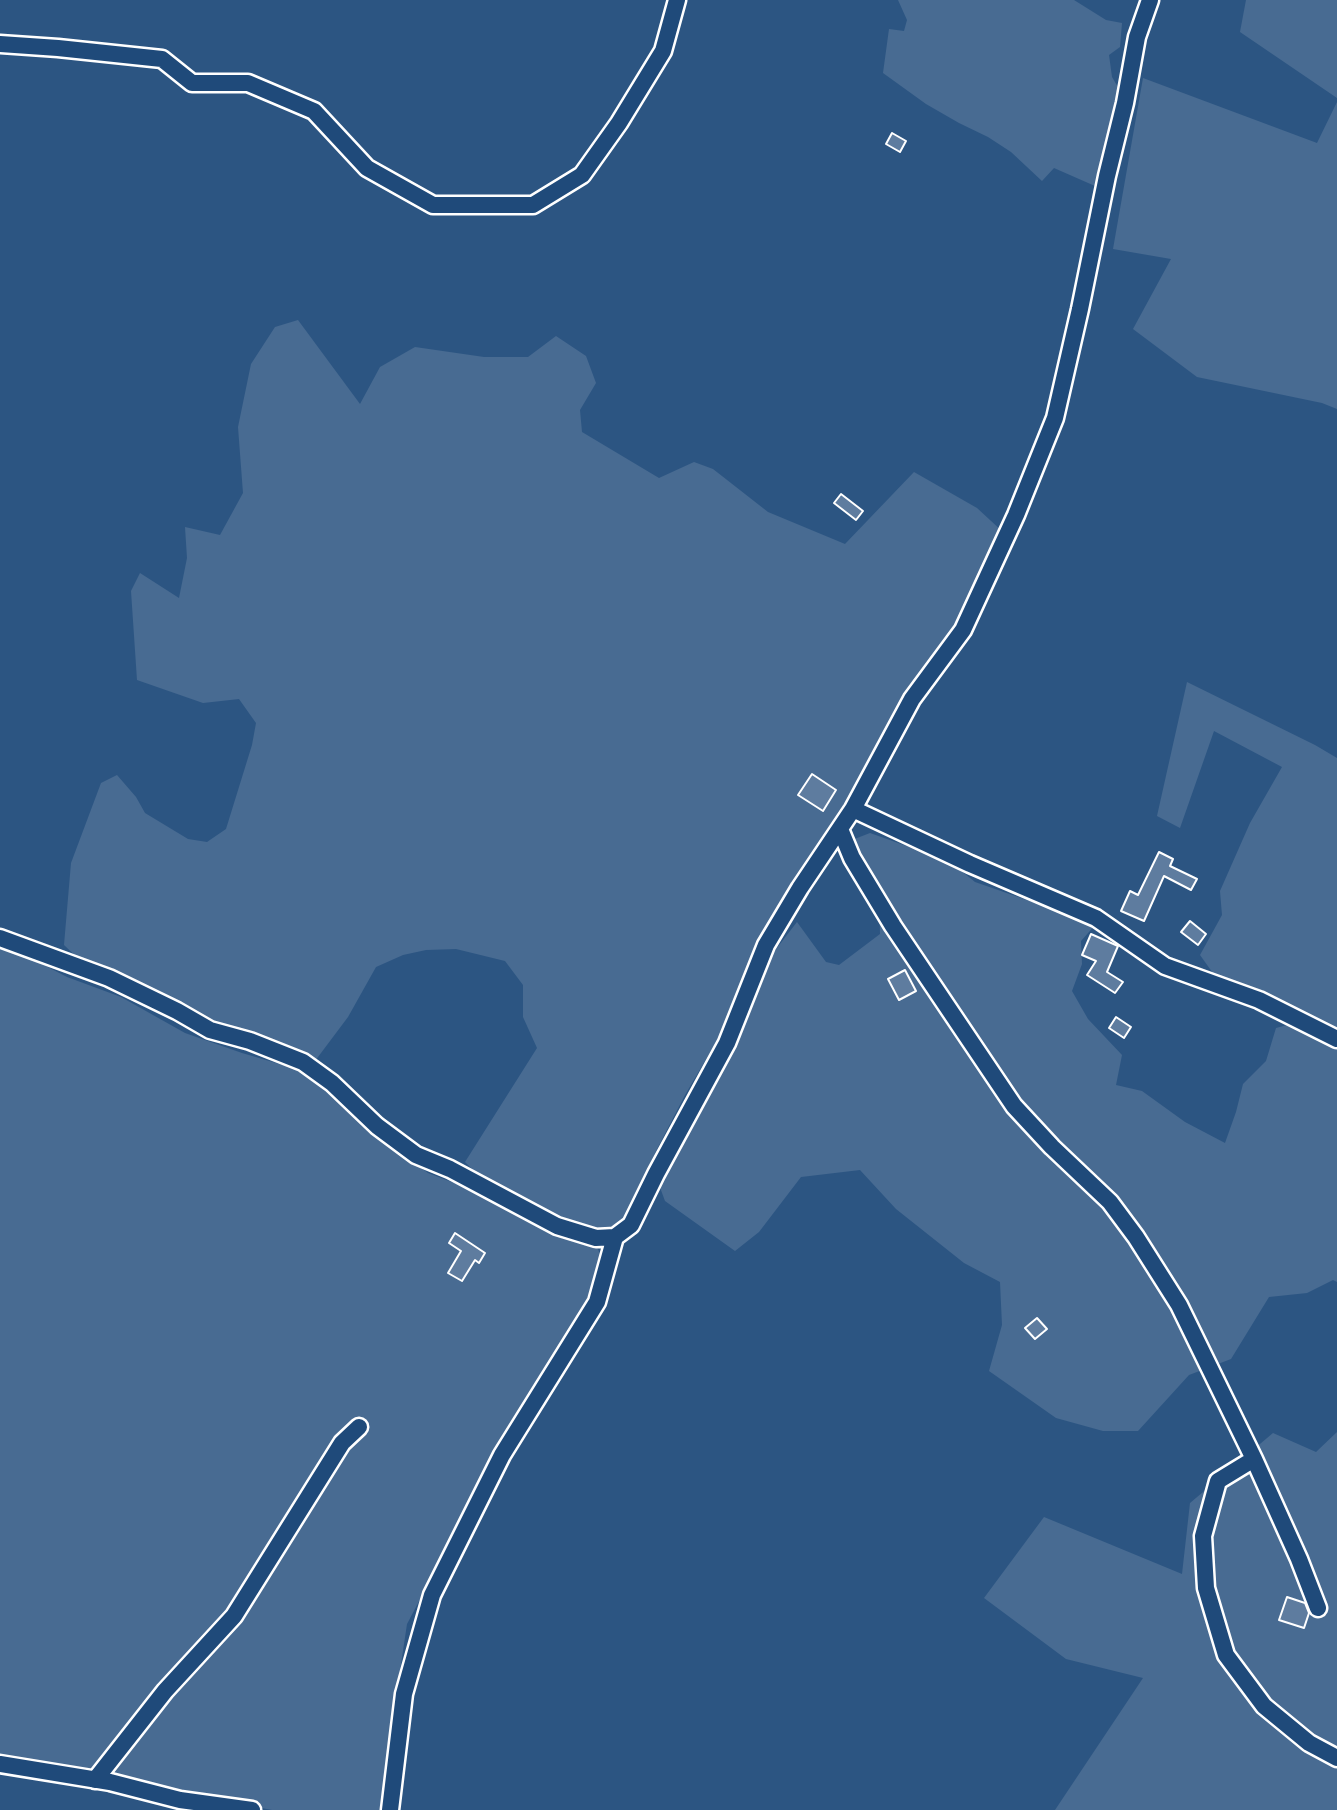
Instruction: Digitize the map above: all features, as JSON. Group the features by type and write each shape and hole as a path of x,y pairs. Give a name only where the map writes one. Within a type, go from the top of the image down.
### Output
{"street":[{"path":"0,44 162,59 192,83 248,83 314,111 367,168 433,205 533,205 582,175 605,144 663,51 677,0"},
{"path":"0,938 108,978 210,1030 250,1041 303,1062 332,1083 377,1126 416,1155 450,1169 557,1226 596,1238 615,1237 631,1225 727,1043 766,945 853,809 912,699 962,630 1016,515 1055,418 1125,103 1137,37 1150,0"},
{"path":"853,809 970,864 1096,918 1165,966 1259,1000 1337,1039"},
{"path":"840,829 852,858 893,926 1014,1106 1052,1147 1110,1202 1136,1237 1179,1305 1254,1460 1318,1608"},
{"path":"390,1810 404,1694 432,1595 502,1455 597,1302 615,1237"},
{"path":"95,1780 165,1691 234,1616 342,1443 359,1427"},
{"path":"1254,1460 1218,1481 1203,1536 1206,1588 1226,1655 1264,1706 1309,1743 1337,1758"},
{"path":"0,1764 95,1780 180,1800 252,1810"}],"shaded area":[{"path":"898,0 1074,0 1106,20 1122,23 1120,47 1109,55 1112,77 1122,94 1102,182 1095,186 1054,168 1042,181 1011,152 926,104 883,73 889,29 904,31 907,20"},
{"path":"1246,0 1337,0 1337,98 1240,32"},
{"path":"1143,78 1317,143 1337,102 1337,409 1322,403 1197,377 1133,329 1171,259 1113,249"},
{"path":"298,320 360,404 380,367 415,347 484,357 528,357 556,336 586,356 596,383 580,410 582,432 659,478 694,462 713,469 768,512 845,544 914,472 977,508 1003,532 983,566 958,630 940,646 914,681 736,1008 685,1095 655,1153 630,1212 614,1230 593,1232 553,1218 486,1183 465,1162 537,1048 523,1017 523,985 505,961 456,949 426,950 403,955 376,967 348,1017 315,1061 235,1031 210,1025 82,962 64,945 71,863 101,783 117,775 136,797 145,813 188,839 207,842 226,829 252,745 256,723 239,699 203,703 137,680 131,591 140,573 179,598 187,558 185,527 220,535 243,493 238,427 251,364 275,327"},
{"path":"1187,682 1337,758 1337,1034 1215,976 1200,955 1222,915 1220,891 1250,823 1282,767 1214,731 1180,828 1157,816"},
{"path":"870,833 949,861 975,882 1096,924 1081,941 1082,964 1072,991 1088,1019 1122,1055 1116,1085 1142,1091 1185,1122 1225,1143 1243,1084 1266,1061 1276,1028 1291,1024 1337,1049 1337,1282 1333,1280 1307,1293 1269,1297 1231,1359 1189,1375 1138,1431 1103,1431 1056,1418 989,1371 1002,1325 1000,1282 964,1263 896,1209 860,1170 801,1177 759,1232 735,1251 665,1201 658,1182 748,1009 773,953 797,922 826,962 839,965 880,934 879,891 852,840"},
{"path":"0,947 13,949 67,977 121,997 185,1033 300,1070 428,1173 475,1191 525,1221 597,1247 604,1263 594,1287 544,1373 500,1441 475,1495 407,1624 383,1784 383,1810 272,1810 0,1758"},
{"path":"1337,1432 1337,1810 1055,1810 1143,1678 1066,1659 984,1598 1044,1517 1182,1574 1190,1503 1273,1433 1316,1452"}],"building":[{"path":"892,133 906,141 900,152 886,144"},
{"path":"841,494 863,511 856,520 834,503"},
{"path":"812,774 836,790 823,811 798,795"},
{"path":"1159,852 1173,859 1170,866 1197,879 1191,890 1164,876 1144,921 1121,911 1130,891 1138,895"},
{"path":"1190,921 1206,934 1198,945 1181,932"},
{"path":"1091,934 1118,946 1107,972 1123,982 1115,993 1087,975 1096,961 1082,955"},
{"path":"905,970 916,991 899,1000 888,979"},
{"path":"1116,1017 1131,1027 1124,1038 1109,1028"},
{"path":"455,1233 485,1253 479,1263 475,1260 462,1281 448,1273 461,1251 449,1243"},
{"path":"1037,1318 1047,1329 1035,1339 1025,1328"},
{"path":"1287,1597 1305,1603 1309,1613 1304,1628 1279,1620"}]}
